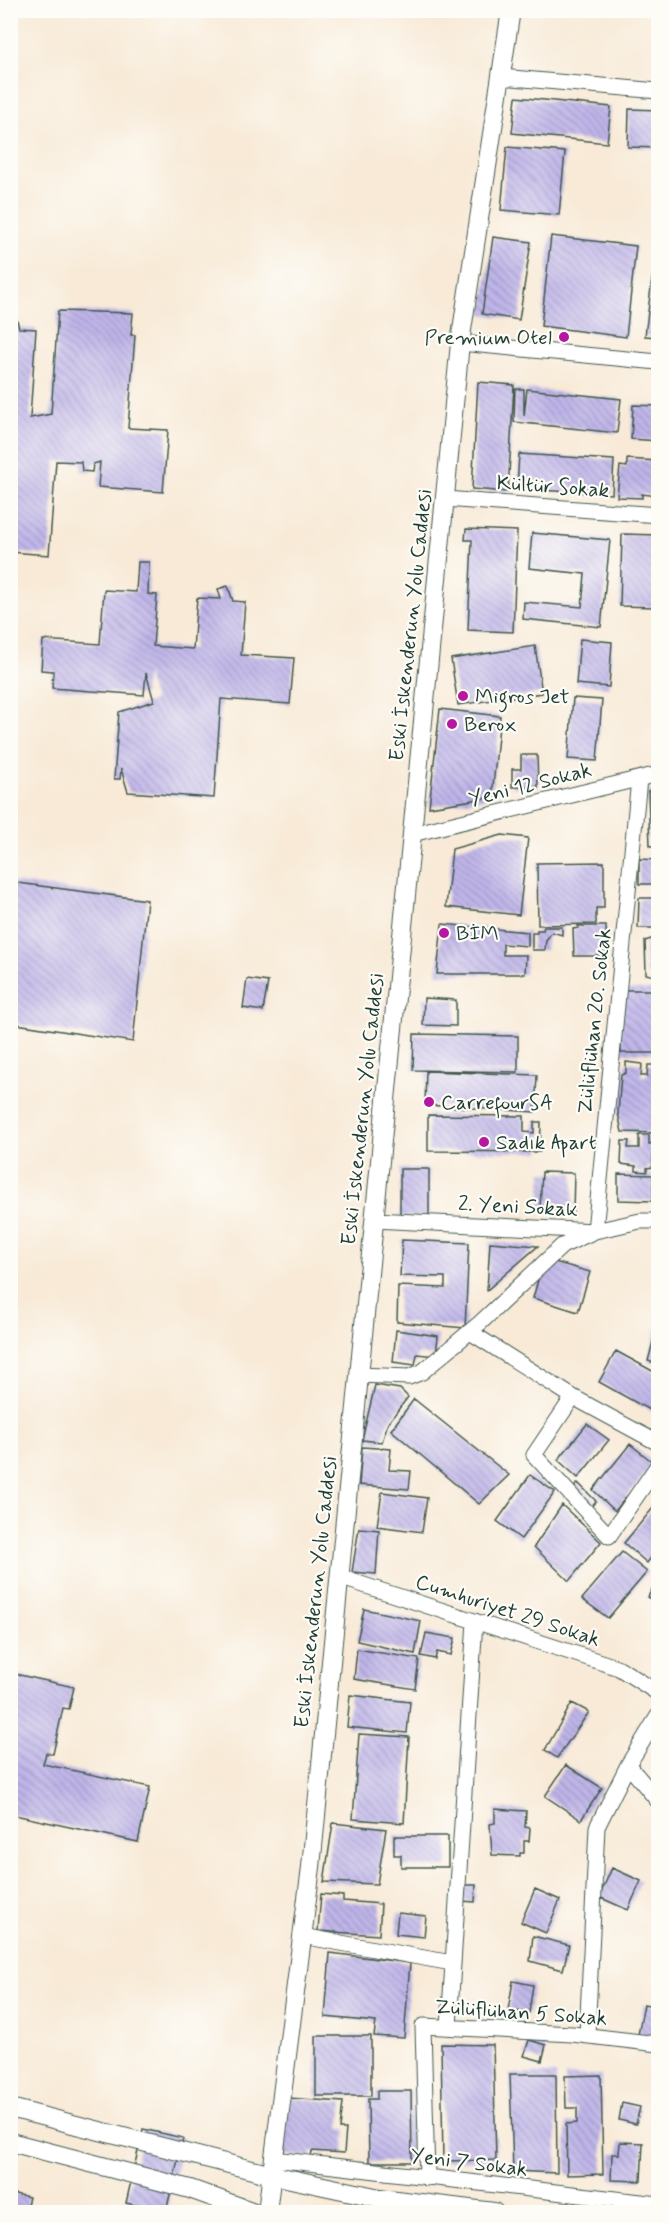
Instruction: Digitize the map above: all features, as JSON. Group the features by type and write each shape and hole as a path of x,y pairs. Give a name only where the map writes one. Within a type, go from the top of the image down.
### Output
{"street":[{"name":"Eski İskenderun Yolu Caddesi","path":"267,2212 302,1936 460,343 511,10"},
{"path":"501,77 658,92"},
{"path":"460,343 658,362"},
{"name":"Kültür Sokak","path":"444,499 658,515"},
{"name":"Yeni 12 Sokak","path":"412,834 658,774"},
{"name":"Zülüflühan 20. Sokak","path":"595,1231 639,779"},
{"name":"2. Yeni Sokak","path":"374,1220 595,1231 640,1221 658,1221"},
{"path":"359,1375 409,1377 422,1372 470,1332 562,1246 595,1231"},
{"path":"470,1332 573,1397 658,1443"},
{"path":"573,1397 534,1455 609,1536 658,1464"},
{"name":"Cumhuriyet 29 Sokak","path":"339,1577 619,1668 658,1693"},
{"path":"450,2026 452,1963 475,1621"},
{"path":"587,2036 597,1827 628,1765 658,1716"},
{"path":"628,1765 658,1801"},
{"path":"302,1936 452,1963"},
{"name":"Zülüflühan 5 Sokak","path":"428,2178 423,2026 587,2036 658,2044"},
{"path":"10,2108 273,2167 381,2198 494,2212"},
{"path":"10,2142 189,2189 254,2212"},
{"name":"Yeni 7 Sokak","path":"273,2167 428,2178 658,2204"}],"building":[{"path":"516,97 611,107 607,143 512,133"},
{"path":"629,109 658,110 658,148 628,147"},
{"path":"507,147 565,152 559,215 501,210"},
{"path":"551,236 636,246 626,337 541,326"},
{"path":"493,237 531,242 519,320 482,314"},
{"path":"655,255 658,255 658,337 645,336"},
{"path":"58,311 133,313 131,335 135,335 128,428 168,430 163,492 98,487 100,462 93,464 92,472 82,471 81,462 56,461 49,555 10,552 10,319 17,320 19,328 36,329 30,418 51,414"},
{"path":"478,382 514,385 508,492 472,489"},
{"path":"515,389 524,389 524,416 527,389 621,399 617,433 514,422"},
{"path":"633,405 658,406 658,441 631,439"},
{"path":"519,454 614,460 612,494 517,489"},
{"path":"627,459 658,461 658,496 642,494 642,498 617,497 620,466 627,467"},
{"path":"466,529 517,531 513,632 468,630 472,540 465,540"},
{"path":"532,533 610,540 601,627 523,619 524,602 582,607 585,574 529,568"},
{"path":"622,534 658,535 656,607 620,606"},
{"path":"138,562 149,562 148,594 157,595 153,646 193,649 197,598 221,599 218,589 228,586 233,601 245,602 241,655 294,658 290,704 221,699 214,798 128,792 121,769 120,779 114,779 119,712 154,701 146,673 144,695 52,688 53,671 41,670 43,640 100,644 104,590 136,592"},
{"path":"580,639 612,642 609,687 576,684"},
{"path":"535,646 542,693 458,705 451,659"},
{"path":"573,698 602,700 597,761 568,759"},
{"path":"440,709 500,716 492,797 429,807"},
{"path":"521,755 537,755 538,787 512,787 512,769 521,769"},
{"path":"658,790 658,846 650,846 648,791"},
{"path":"502,835 528,838 519,915 446,907 452,849"},
{"path":"639,859 658,860 658,884 639,884"},
{"path":"604,862 604,908 596,908 596,924 538,925 537,863"},
{"path":"10,882 147,900 133,1042 10,1023"},
{"path":"639,898 658,898 658,928 638,928"},
{"path":"442,924 528,932 528,946 503,944 503,955 526,955 525,974 437,974"},
{"path":"578,926 606,926 607,956 574,956 573,929 579,928"},
{"path":"544,927 562,927 562,935 552,932 546,940 545,950 532,950 532,933 543,930"},
{"path":"658,939 658,977 646,974 645,941"},
{"path":"247,979 268,982 263,1011 243,1008"},
{"path":"621,990 658,990 658,1053 621,1053"},
{"path":"424,998 456,1000 456,1026 423,1025"},
{"path":"414,1034 518,1036 518,1072 413,1070"},
{"path":"626,1062 642,1064 641,1076 647,1076 648,1065 657,1065 658,1133 622,1132 618,1113 621,1075 626,1073"},
{"path":"426,1071 537,1075 535,1112 425,1105"},
{"name":"Sadık Apart","path":"428,1115 524,1116 524,1132 534,1133 534,1122 541,1122 540,1152 428,1151"},
{"path":"639,1135 649,1135 649,1144 653,1143 653,1167 647,1168 647,1172 636,1171 636,1166 621,1164 622,1141 629,1141 628,1148 639,1148"},
{"path":"400,1169 429,1169 429,1217 400,1217"},
{"path":"542,1172 574,1173 573,1211 540,1209"},
{"path":"618,1174 653,1175 653,1201 618,1200"},
{"path":"402,1240 469,1243 465,1328 397,1322 398,1286 445,1288 445,1277 400,1276"},
{"path":"490,1242 538,1246 487,1290"},
{"path":"544,1259 590,1272 578,1312 533,1298"},
{"path":"658,1323 658,1364 648,1361"},
{"path":"396,1330 438,1336 436,1356 417,1354 415,1365 393,1362"},
{"path":"616,1351 658,1374 658,1415 599,1382"},
{"path":"375,1385 400,1389 408,1397 388,1423 382,1442 362,1440"},
{"path":"414,1399 509,1475 479,1504 391,1430"},
{"path":"587,1424 609,1440 578,1478 558,1460"},
{"path":"630,1444 654,1463 615,1511 593,1490"},
{"path":"362,1447 391,1449 389,1470 411,1471 409,1489 359,1485"},
{"path":"530,1475 555,1492 521,1539 497,1521"},
{"path":"578,1483 596,1501 590,1508 572,1490"},
{"path":"382,1492 427,1498 422,1532 377,1526"},
{"path":"658,1502 658,1548 647,1563 624,1543"},
{"path":"562,1505 601,1542 569,1581 534,1547"},
{"path":"359,1528 379,1530 376,1574 352,1572"},
{"path":"622,1552 647,1572 608,1618 582,1599"},
{"path":"658,1577 658,1603 648,1597"},
{"path":"364,1609 421,1621 415,1654 357,1641"},
{"path":"426,1633 455,1638 451,1655 437,1652 435,1659 421,1656"},
{"path":"357,1649 419,1659 415,1689 354,1679"},
{"path":"15,1674 74,1687 69,1709 63,1708 53,1754 46,1753 43,1764 150,1787 138,1842 10,1814 13,1800 10,1799 10,1693"},
{"path":"350,1695 410,1702 407,1733 347,1727"},
{"path":"572,1703 589,1712 557,1758 545,1750"},
{"path":"359,1734 409,1737 404,1823 353,1819"},
{"path":"566,1765 602,1788 581,1820 545,1796"},
{"path":"495,1809 526,1811 525,1827 530,1828 529,1841 524,1841 524,1853 520,1853 520,1856 492,1855 490,1824 495,1823"},
{"path":"333,1823 386,1829 377,1884 324,1882"},
{"path":"394,1836 448,1836 448,1867 401,1867 401,1855 394,1855"},
{"path":"612,1868 641,1881 628,1910 599,1897"},
{"path":"462,1885 476,1885 475,1902 462,1901"},
{"path":"535,1889 560,1900 546,1933 521,1922"},
{"path":"321,1894 343,1896 343,1901 381,1904 379,1935 318,1931"},
{"path":"398,1913 426,1916 424,1937 396,1934"},
{"path":"533,1936 569,1945 563,1970 530,1961"},
{"path":"330,1953 410,1963 404,2038 374,2036 376,2022 325,2017"},
{"path":"513,1981 533,1985 529,2013 508,2010"},
{"path":"644,2004 658,2007 658,2039 638,2035"},
{"path":"316,2036 371,2036 371,2096 316,2096"},
{"path":"529,2040 546,2045 542,2061 524,2056"},
{"path":"441,2044 493,2045 496,2160 443,2161"},
{"path":"510,2074 556,2074 557,2173 513,2171"},
{"path":"601,2075 603,2174 567,2175 566,2124 577,2123 577,2108 566,2108 565,2076"},
{"path":"377,2091 411,2091 412,2162 369,2162 368,2099 377,2099"},
{"path":"288,2098 343,2102 340,2129 346,2129 344,2153 312,2151 311,2157 284,2155"},
{"path":"622,2103 640,2107 636,2124 619,2120"},
{"path":"143,2129 183,2138 166,2212 126,2203"},
{"path":"620,2142 643,2143 641,2181 611,2180 612,2154 619,2154"},
{"path":"10,2193 29,2197 25,2212 10,2212"}],"place":[{"name":"Premium Otel","path":"564,337"},
{"name":"Migros Jet","path":"463,696"},
{"name":"Berox","path":"452,724"},
{"name":"BİM","path":"444,933"},
{"name":"CarrefourSA","path":"429,1102"},
{"name":"Sadık Apart","path":"484,1142"}]}
